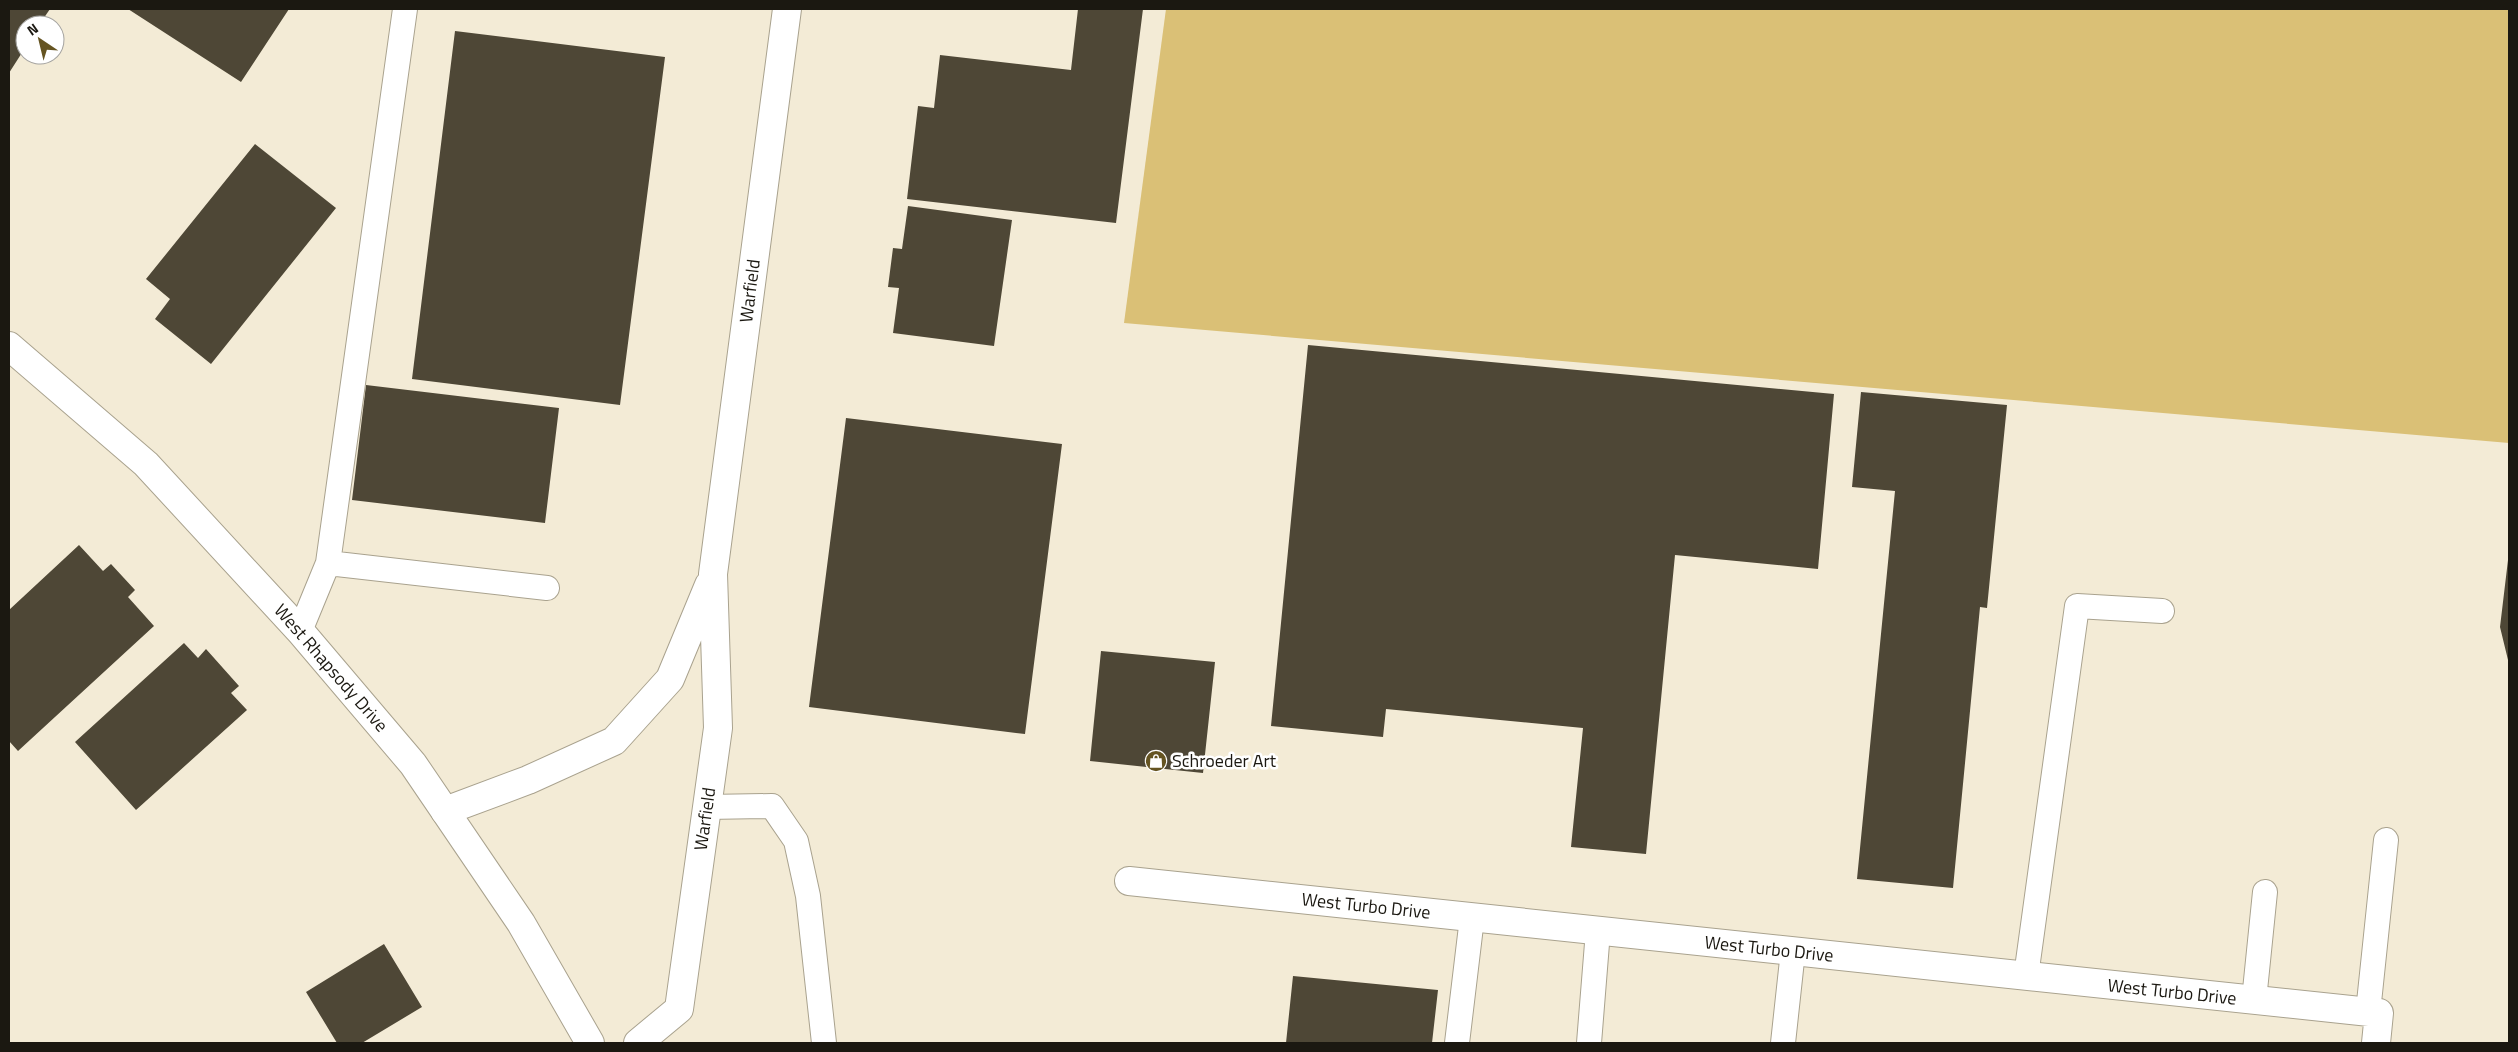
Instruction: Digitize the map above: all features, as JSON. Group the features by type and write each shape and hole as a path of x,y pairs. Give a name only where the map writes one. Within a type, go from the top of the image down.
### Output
{"street":[{"name":"Warfield","path":"638,1043 679,1009 718,728 714,574 787,9"},
{"name":"West Rhapsody Drive","path":"9,346 146,464 300,631 413,764 521,923 590,1043"},
{"name":"Warfield","path":"446,811 528,780 614,741 670,680 714,574"},
{"name":"West Turbo Drive","path":"1129,881 2368,1012"},
{"path":"2368,1012 2379,1013 2376,1043"}],"lane":[{"path":"300,631 328,563 405,9"},
{"path":"328,563 547,588"},
{"path":"2026,976 2077,606 2162,611"},
{"path":"707,807 772,806 796,841 808,896 824,1043"},
{"path":"2368,1012 2386,840"},
{"path":"2254,1000 2265,892"},
{"path":"1457,1043 1472,918"},
{"path":"1589,1043 1598,931"},
{"path":"1783,1043 1792,951"}],"shaded area":[{"path":"1166,9 2509,9 2509,443 1124,323"}],"building":[{"path":"9,9 50,9 46,15 15,15 15,64 9,73"},
{"path":"128,9 289,9 241,82"},
{"path":"1078,9 1143,9 1116,223 907,199 918,106 934,108 940,55 1071,70"},
{"path":"455,31 665,57 620,405 412,379"},
{"path":"255,144 336,208 211,364 155,319 170,299 146,279"},
{"path":"908,206 1012,220 994,346 893,333 899,288 888,287 893,248 902,249"},
{"path":"1308,345 1834,394 1818,569 1675,555 1646,854 1571,847 1583,728 1386,709 1383,737 1271,726"},
{"path":"366,385 559,408 545,523 352,500"},
{"path":"1861,392 2007,405 1987,608 1980,607 1953,888 1857,879 1895,491 1852,487"},
{"path":"846,418 1062,444 1025,734 809,707"},
{"path":"79,545 103,571 111,564 135,590 128,597 154,626 18,751 9,741 9,610"},
{"path":"2509,560 2508,660 2500,627"},
{"path":"184,643 198,658 206,649 239,686 231,693 247,710 136,810 75,742"},
{"path":"1101,651 1215,662 1203,773 1090,761"},
{"path":"384,944 422,1007 362,1043 337,1043 306,992"},
{"path":"1293,976 1438,990 1432,1043 1286,1043"}],"place":[{"name":"Schroeder Art","path":"1156,761"}]}
